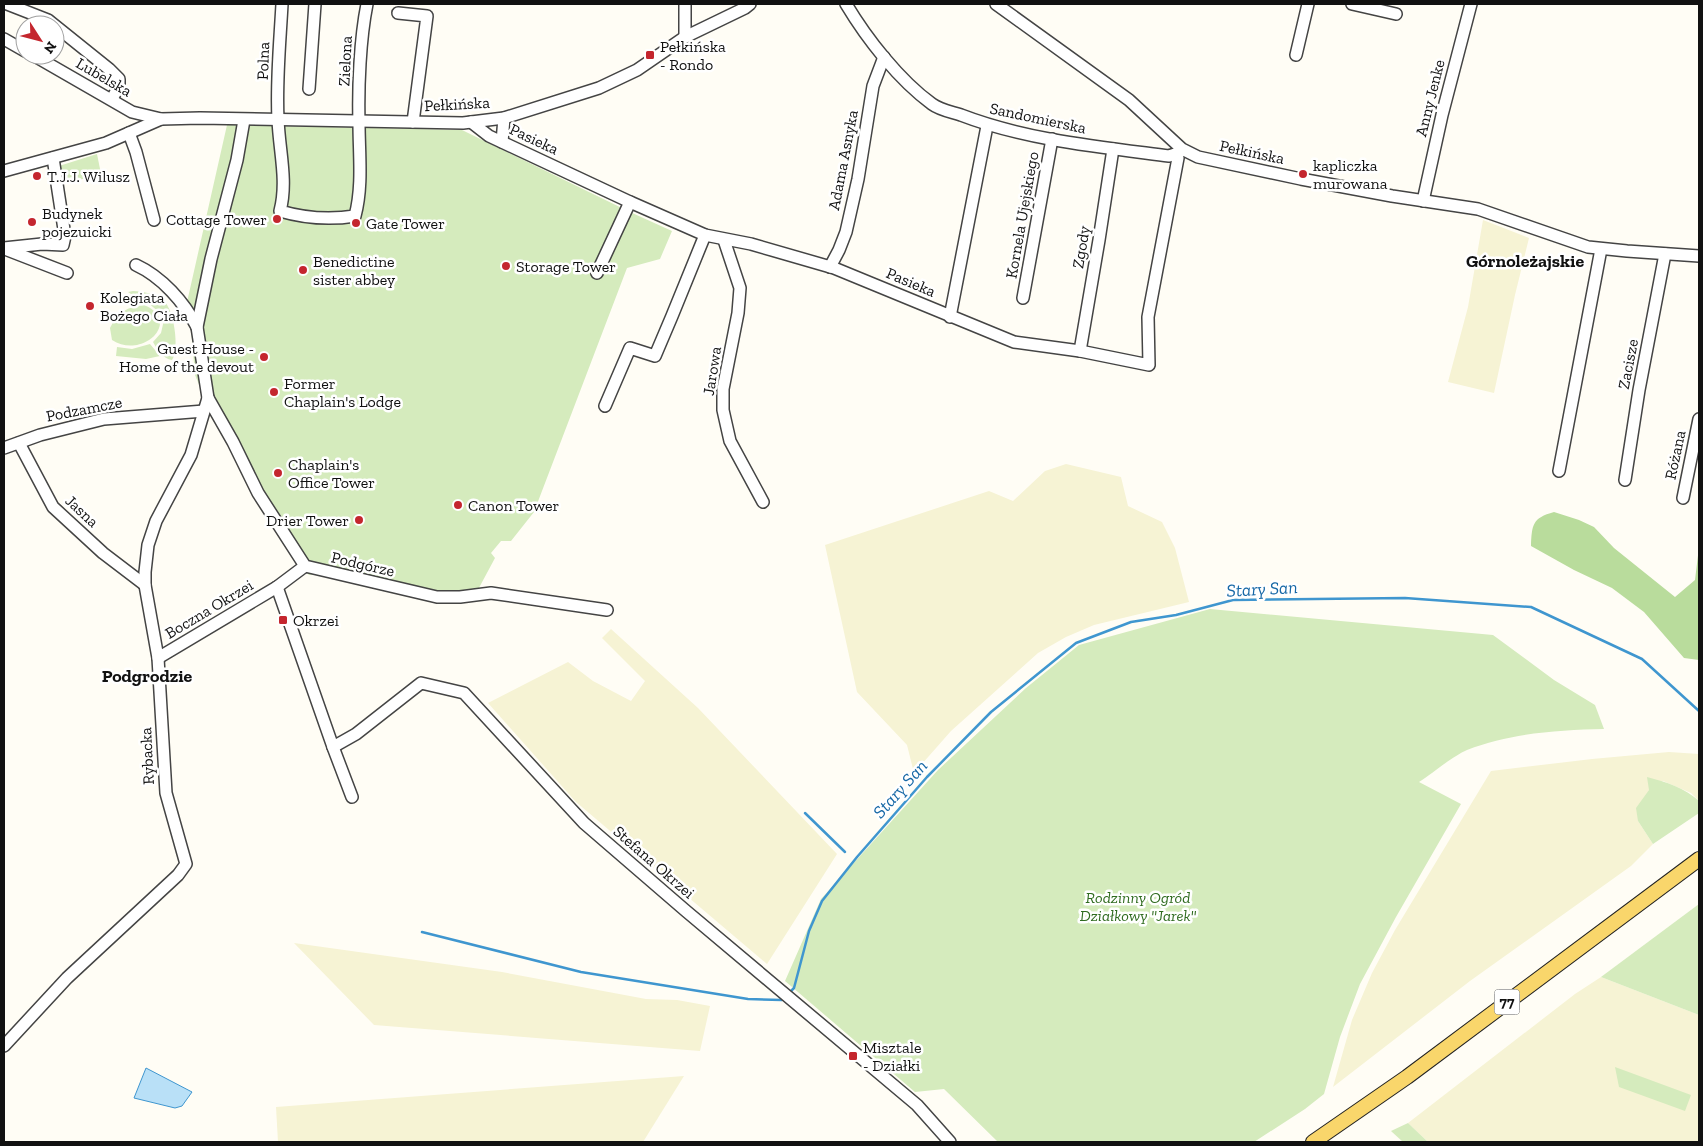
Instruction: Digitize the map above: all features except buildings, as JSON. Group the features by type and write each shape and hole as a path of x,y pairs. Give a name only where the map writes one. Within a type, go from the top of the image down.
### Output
{"main road":[{"name":"77","path":"1313,1142 1407,1078 1699,859"}],"street":[{"path":"7,4 48,20 109,69 118,79 119,86 112,99"},
{"name":"Polna","path":"280,211 282,205 283,168 278,120 282,4"},
{"path":"309,89 315,4"},
{"name":"Zielona","path":"280,211 293,215 337,219 355,216 360,174 359,121 362,43 367,4"},
{"path":"685,4 685,37"},
{"name":"Pełkińska","path":"731,14 740,4"},
{"name":"Pełkińska","path":"161,119 471,122 504,118 599,88 637,70 685,37 750,4"},
{"name":"Sandomierska","path":"846,4 893,68 934,105 987,126 1052,139 1169,156 1179,152"},
{"name":"Pełkińska","path":"996,4 1129,100 1179,152 1223,164 1423,201 1483,210 1577,244 1601,249 1699,256"},
{"path":"1296,55 1308,4"},
{"path":"1352,4 1396,14"},
{"name":"Anny Jenke","path":"1423,201 1442,116 1471,4"},
{"path":"398,13 427,16 414,122"},
{"path":"4,39 15,45"},
{"name":"Adama Asnyka","path":"830,267 846,232 858,179 873,86 884,57"},
{"name":"Lubelska","path":"50,65 132,112 161,119"},
{"path":"502,142 504,118"},
{"path":"4,171 106,143 161,119"},
{"path":"197,327 211,259 237,160 244,120"},
{"name":"Pasieka","path":"471,122 489,136 705,235 751,244 830,267 1014,342 1080,351 1149,365 1148,317 1179,152"},
{"path":"950,316 987,126"},
{"path":"129,133 141,169 154,220"},
{"name":"Kornela Ujejskiego","path":"1024,298 1052,139"},
{"name":"Zgody","path":"1080,351 1100,240 1113,149"},
{"path":"4,248 42,244 63,245 65,236 53,158"},
{"path":"598,273 630,202"},
{"path":"605,406 630,348 654,356 705,235"},
{"name":"Jarowa","path":"724,240 740,288 738,313 723,389 723,410 730,441 763,502"},
{"path":"4,248 67,273"},
{"path":"1559,471 1601,249"},
{"name":"Zacisze","path":"1625,480 1639,390 1665,254"},
{"path":"136,265 148,271 188,310 197,327 208,398"},
{"name":"Rybacka","path":"4,1046 67,978 178,875 186,864 166,792 158,658 145,585 145,572 148,545 156,520 191,455 208,398"},
{"name":"Podgórze","path":"208,398 233,442 258,493 305,566 437,597 460,597 491,593 607,610"},
{"name":"Podzamcze","path":"4,448 40,434 104,419 204,411"},
{"name":"Różana","path":"1683,498 1699,419"},
{"name":"Jasna","path":"19,443 53,507 103,553 145,585"},
{"path":"305,566 277,587 352,797"},
{"name":"Boczna Okrzei","path":"158,658 277,587"},
{"name":"Stefana Okrzei","path":"334,747 356,734 421,683 464,693 584,823 916,1105 950,1142"}],"shaded area":[{"path":"1483,220 1529,238 1494,393 1448,382 1468,307"},
{"path":"1066,464 1121,477 1128,506 1162,522 1175,548 1189,602 1094,625 1066,637 1038,653 951,731 914,773 907,745 857,692 825,545 989,491 1013,501 1045,471"},
{"path":"611,629 698,708 837,854 767,964 576,802 488,703 568,662 593,681 631,701 645,681 602,638"},
{"path":"1669,752 1699,754 1699,801 1691,793 1663,781 1649,790 1638,821 1653,844 1631,866 1470,981 1333,1087 1352,1020 1372,973 1395,930 1491,771"},
{"path":"294,943 502,972 646,999 677,1000 710,1006 700,1051 374,1025"},
{"path":"1601,977 1699,1015 1699,1142 1428,1142 1408,1123 1575,994"},
{"path":"684,1076 643,1142 278,1142 276,1107"}],"green space":[{"path":"227,125 462,130 672,231 660,259 627,268 534,512 511,541 501,541 491,553 495,558 473,599 317,574 309,575 296,563 261,507 211,413 195,375 191,327 185,311"},
{"path":"97,154 101,174 61,185 59,166"},
{"path":"128,292 144,292 160,298 167,304 173,320 176,339 176,348 172,360 163,356 153,342 161,333 164,320 152,306"},
{"path":"144,305 155,312 160,320 159,328 154,336 146,342 135,345 124,345 112,340 110,328 116,318 128,309"},
{"path":"150,344 160,356 146,359 116,356 117,347 132,349"},
{"path":"1554,512 1594,527 1614,548 1675,597 1695,580 1699,547 1699,660 1684,658 1644,612 1612,588 1574,570 1531,546 1533,528 1537,520"},
{"name":"Rodzinny Ogród Działkowy \"Jarek\"","path":"1210,609 1493,635 1554,680 1595,705 1604,729 1569,730 1518,736 1484,744 1467,750 1449,760 1419,782 1461,804 1360,984 1340,1037 1324,1094 1305,1109 1254,1142 998,1142 944,1089 915,1092 785,981 821,899 938,770 1026,688 1079,645"},
{"path":"1647,777 1681,789 1699,801 1699,813 1653,844 1638,821 1636,808 1649,790"},
{"path":"1699,904 1699,1015 1601,977"},
{"path":"1615,1067 1691,1095 1685,1111 1619,1087"},
{"path":"1408,1123 1428,1142 1403,1142 1391,1131"}],"water":[{"path":"146,1068 192,1092 182,1106 175,1108 134,1098"}],"waterway":[{"name":"Stary San","path":"789,993 794,988 809,931 822,901 857,857 927,777 991,712 1076,643 1131,622 1176,615 1233,600 1405,598 1531,607 1642,659 1699,711"},
{"path":"805,813 845,852"},
{"path":"422,932 581,972 748,999 784,999"}],"place":[{"name":"Pełkińska - Rondo","path":"650,55"},
{"name":"kapliczka murowana","path":"1303,174"},
{"name":"T.J.J. Wilusz","path":"37,176"},
{"name":"Cottage Tower","path":"277,219"},
{"name":"Budynek pojezuicki","path":"32,222"},
{"name":"Gate Tower","path":"356,223"},
{"name":"Storage Tower","path":"506,266"},
{"name":"Benedictine sister abbey","path":"303,270"},
{"name":"Kolegiata Bożego Ciała","path":"90,306"},
{"name":"Guest House - Home of the devout","path":"264,357"},
{"name":"Former Chaplain's Lodge","path":"274,392"},
{"name":"Chaplain's Office Tower","path":"278,473"},
{"name":"Canon Tower","path":"458,505"},
{"name":"Drier Tower","path":"359,520"},
{"name":"Okrzei","path":"283,620"},
{"name":"Misztale - Działki","path":"853,1056"}],"district":[{"name":"Górnoleżajskie","path":"1525,261"},
{"name":"Podgrodzie","path":"147,676"}]}
